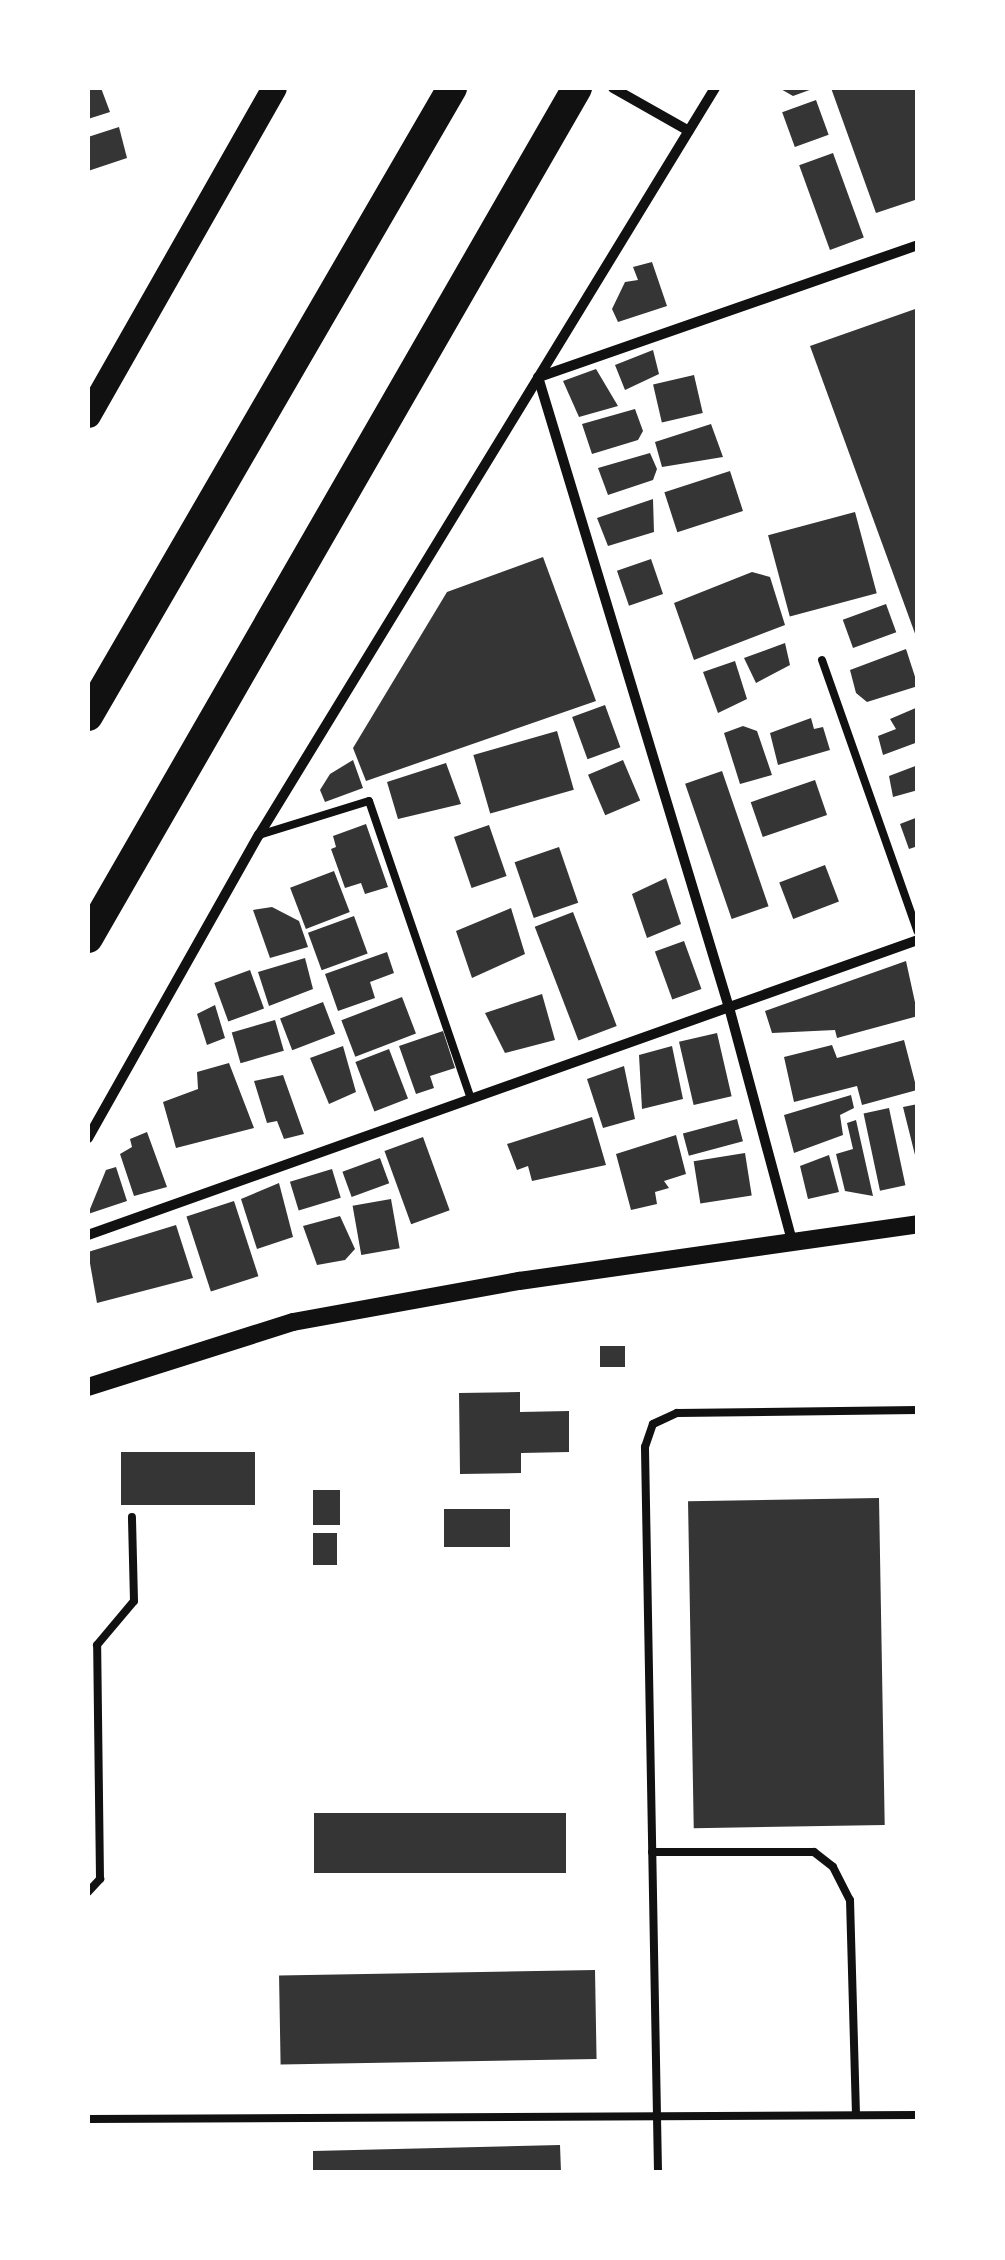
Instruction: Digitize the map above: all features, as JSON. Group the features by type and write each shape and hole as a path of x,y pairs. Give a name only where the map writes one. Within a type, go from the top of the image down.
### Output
{"highway":[{"path":"88,716 452,88"},
{"path":"88,938 577,88"}],"main road":[{"path":"88,415 274,88"}],"street":[{"path":"613,88 689,131"},
{"path":"88,1138 258,835 715,88"},
{"path":"538,377 918,245"},
{"path":"538,377 730,1011 792,1241"},
{"path":"88,1235 470,1096 730,1011 918,936"},
{"path":"88,1388 293,1322 918,1224"}],"lane":[{"path":"822,660 918,936"},
{"path":"258,835 369,800 470,1096"},
{"path":"658,2172 645,1447 653,1424 677,1414 918,1410"},
{"path":"88,1892 100,1879 97,1645 134,1601 132,1517"},
{"path":"652,1852 814,1852 832,1867 850,1900 856,2115"},
{"path":"88,2119 918,2114"}],"building":[{"path":"88,88 101,88 110,112 88,119"},
{"path":"779,88 815,88 793,96"},
{"path":"831,88 918,88 918,199 876,213"},
{"path":"816,100 829,135 795,147 782,112"},
{"path":"119,127 127,158 88,171 88,137"},
{"path":"833,153 864,238 830,250 799,165"},
{"path":"652,262 667,306 618,322 612,309 625,282 638,280 633,267"},
{"path":"918,308 918,639 917,639 810,346"},
{"path":"653,350 659,374 625,390 615,365"},
{"path":"596,369 618,406 579,417 563,381"},
{"path":"694,375 703,413 662,422 653,384"},
{"path":"635,409 643,431 638,440 592,454 582,424"},
{"path":"711,424 723,457 662,467 655,442"},
{"path":"650,453 657,469 653,480 608,495 598,468"},
{"path":"730,471 743,511 677,532 664,492"},
{"path":"653,499 654,532 608,546 597,518"},
{"path":"855,512 877,593 790,616 768,535"},
{"path":"543,557 596,701 366,781 353,748 447,592"},
{"path":"651,559 663,594 629,606 617,571"},
{"path":"752,572 770,577 785,625 694,660 674,603"},
{"path":"886,604 896,632 853,648 843,620"},
{"path":"785,643 790,665 756,683 744,658"},
{"path":"906,649 918,686 867,702 856,693 850,670"},
{"path":"735,661 747,699 718,713 703,672"},
{"path":"605,705 620,747 588,759 572,717"},
{"path":"918,707 918,742 883,755 878,736 896,729 890,719"},
{"path":"811,718 814,729 823,727 830,750 778,765 770,733"},
{"path":"743,726 757,731 772,775 740,784 724,733"},
{"path":"557,731 574,790 490,814 473,755"},
{"path":"353,760 363,788 325,802 320,790 330,774"},
{"path":"623,760 640,801 605,815 588,775"},
{"path":"446,763 461,804 398,819 387,782"},
{"path":"918,765 918,790 893,797 889,776"},
{"path":"722,771 769,906 732,919 685,784"},
{"path":"815,780 827,815 763,837 751,802"},
{"path":"918,817 918,846 909,849 900,824"},
{"path":"366,824 388,887 365,894 361,883 345,888 331,849 336,847 333,836"},
{"path":"489,825 507,876 472,888 454,837"},
{"path":"559,847 578,903 534,918 515,862"},
{"path":"825,865 839,901 793,919 779,883"},
{"path":"334,871 350,912 306,929 290,888"},
{"path":"666,878 681,924 647,938 632,894"},
{"path":"272,907 299,921 308,947 270,958 253,910"},
{"path":"511,908 525,954 472,978 456,931"},
{"path":"573,912 617,1026 578,1041 535,927"},
{"path":"354,916 368,954 322,970 308,933"},
{"path":"684,941 701,989 672,1000 655,952"},
{"path":"387,952 394,973 370,982 375,998 338,1011 325,974"},
{"path":"305,958 313,989 269,1006 258,972"},
{"path":"906,961 918,1016 837,1038 835,1030 772,1033 765,1011"},
{"path":"250,970 264,1009 228,1022 214,983"},
{"path":"542,994 555,1040 505,1053 485,1013"},
{"path":"402,997 416,1033 355,1057 341,1020"},
{"path":"323,1002 335,1034 292,1050 280,1018"},
{"path":"215,1005 225,1038 207,1045 197,1014"},
{"path":"275,1020 284,1051 241,1063 232,1032"},
{"path":"443,1031 455,1068 430,1076 434,1088 416,1094 399,1046"},
{"path":"717,1033 732,1096 694,1105 679,1042"},
{"path":"904,1040 917,1090 862,1105 857,1086 794,1102 784,1057 832,1045 837,1058"},
{"path":"343,1046 356,1092 329,1104 310,1058"},
{"path":"672,1046 683,1099 642,1109 639,1055"},
{"path":"389,1049 408,1098 374,1111 355,1062"},
{"path":"229,1063 254,1128 176,1148 163,1102 198,1089 197,1072"},
{"path":"624,1066 635,1119 603,1128 587,1079"},
{"path":"283,1075 304,1134 284,1139 277,1121 267,1123 254,1081"},
{"path":"851,1095 854,1108 840,1115 843,1135 794,1153 784,1115"},
{"path":"918,1104 918,1159 916,1159 903,1107"},
{"path":"889,1108 905,1185 880,1191 864,1113"},
{"path":"592,1117 606,1165 532,1181 528,1166 517,1170 507,1144"},
{"path":"737,1119 743,1141 689,1156 683,1133"},
{"path":"856,1120 873,1196 845,1191 836,1154 853,1149 847,1123"},
{"path":"147,1132 167,1187 134,1196 120,1154 132,1147 130,1139"},
{"path":"676,1135 686,1174 664,1181 669,1188 655,1192 657,1204 631,1210 616,1154"},
{"path":"423,1137 450,1210 411,1224 384,1151"},
{"path":"745,1153 752,1195 700,1204 694,1161"},
{"path":"829,1155 839,1192 808,1199 800,1166"},
{"path":"380,1158 389,1183 352,1197 342,1172"},
{"path":"116,1167 127,1201 88,1214 106,1170"},
{"path":"332,1169 341,1198 299,1211 290,1182"},
{"path":"279,1183 293,1237 257,1249 241,1199"},
{"path":"391,1199 400,1248 361,1255 353,1206"},
{"path":"234,1201 258,1276 211,1292 186,1216"},
{"path":"340,1216 355,1249 345,1260 317,1265 303,1226"},
{"path":"176,1225 193,1278 97,1303 88,1252"},
{"path":"600,1346 625,1346 625,1367 600,1367"},
{"path":"520,1392 520,1412 569,1411 569,1452 521,1453 521,1473 460,1474 459,1393"},
{"path":"121,1452 255,1452 255,1505 121,1505"},
{"path":"313,1490 340,1490 340,1525 313,1525"},
{"path":"879,1498 885,1825 694,1828 688,1501"},
{"path":"444,1509 510,1509 510,1547 444,1547"},
{"path":"313,1533 337,1533 337,1565 313,1565"},
{"path":"314,1813 566,1813 566,1873 314,1873"},
{"path":"595,1970 597,2059 281,2065 279,1976"},
{"path":"560,2145 561,2172 313,2172 313,2151"}]}
